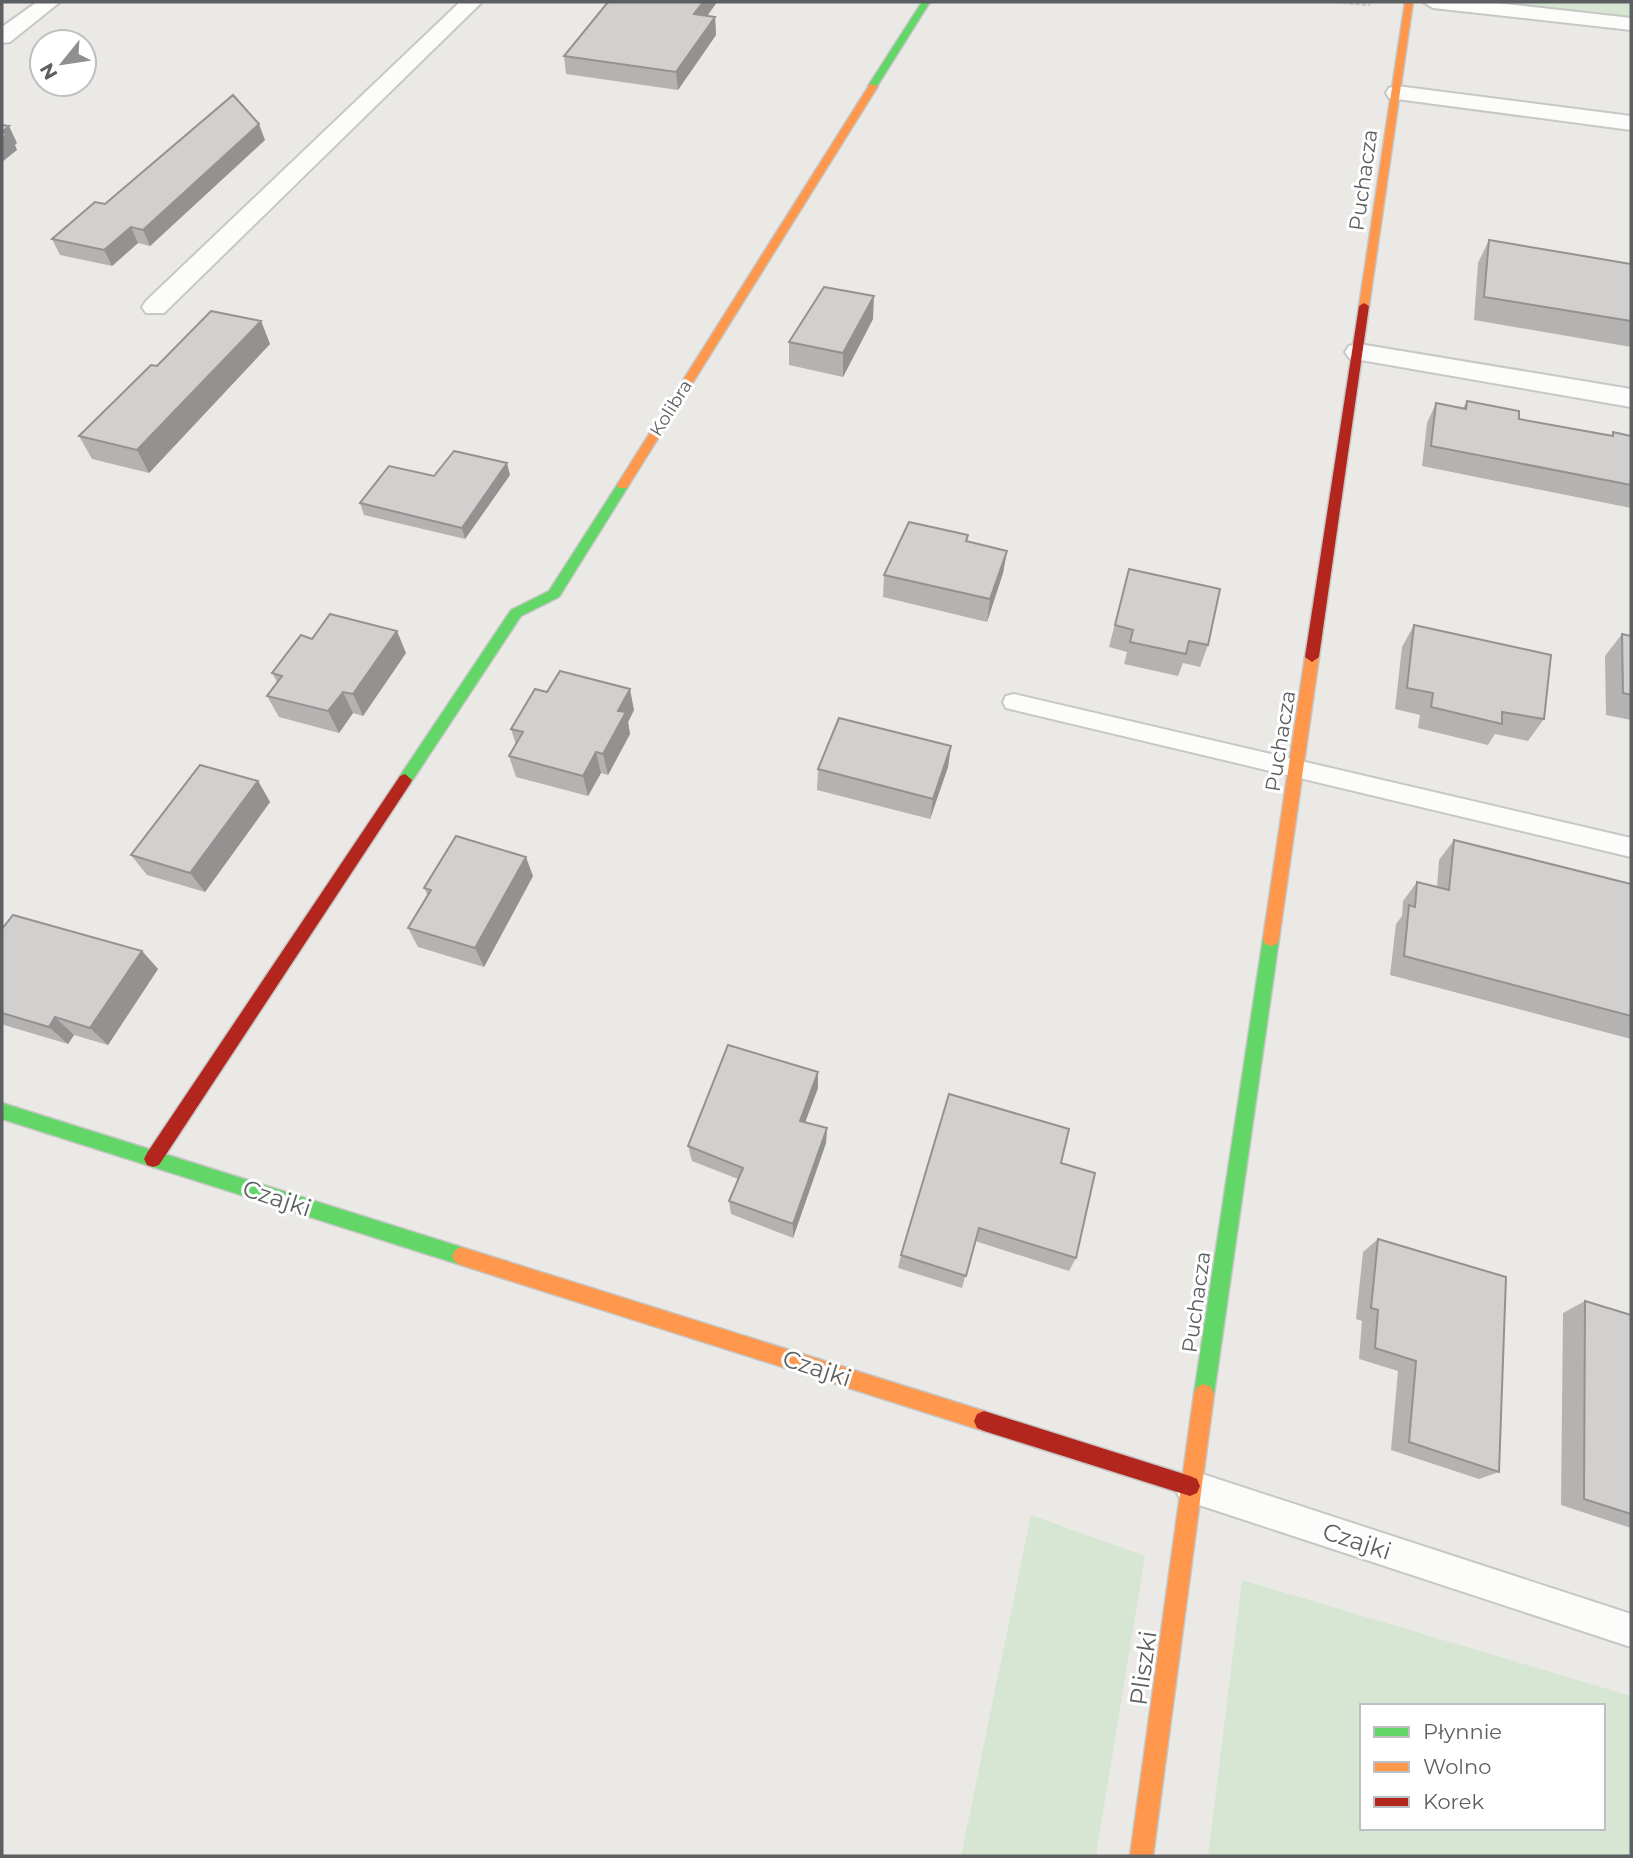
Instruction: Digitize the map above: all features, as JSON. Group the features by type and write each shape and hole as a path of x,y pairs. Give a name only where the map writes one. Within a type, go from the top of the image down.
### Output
{"street":[{"path":"2,37 50,2"},
{"path":"155,307 472,2"},
{"name":"Kolibra","path":"153,1159 516,613 554,594 926,2"},
{"name":"Puchacza","path":"1190,1486 1409,2"},
{"path":"1433,2 1631,24"},
{"path":"1397,93 1631,123"},
{"path":"1359,352 1631,397"},
{"name":"Czajki","path":"2,1111 1190,1486"},
{"name":"Pliszki","path":"1140,1856 1190,1486"}],"lane":[{"path":"1014,702 1631,848"},
{"name":"Czajki","path":"1190,1486 1631,1632"}],"green space":[{"path":"1485,2 1631,2 1631,18"},
{"path":"1031,1515 1145,1556 1096,1856 961,1856"},
{"path":"1242,1580 1631,1696 1631,1856 1208,1856"}],"building":[{"path":"608,2 703,2 694,14 715,17 676,72 564,56"},
{"path":"233,95 259,124 143,230 131,227 104,250 52,239 95,202 105,204"},
{"path":"1489,240 1631,264 1631,321 1484,297"},
{"path":"824,287 874,296 843,353 789,342"},
{"path":"211,311 261,321 137,450 79,436 151,365 157,366"},
{"path":"1467,401 1519,411 1519,419 1613,436 1613,432 1631,436 1631,485 1431,446 1436,403 1466,409"},
{"path":"454,451 507,463 462,528 360,503 389,466 434,476"},
{"path":"909,522 968,535 966,541 1007,551 990,599 884,575"},
{"path":"1129,569 1220,589 1208,645 1189,641 1186,654 1130,642 1133,630 1115,625"},
{"path":"330,614 397,631 353,694 343,692 328,711 267,696 282,676 272,673 301,635 312,639"},
{"path":"1414,625 1551,655 1544,719 1502,712 1502,724 1431,707 1433,693 1407,688"},
{"path":"1622,634 1631,636 1631,695 1623,693"},
{"path":"560,671 630,689 618,711 626,712 603,754 596,752 583,776 509,756 523,732 511,729 535,689 547,692"},
{"path":"839,718 951,746 933,799 818,769"},
{"path":"200,765 258,781 190,873 131,855"},
{"path":"456,836 526,857 475,948 408,928 431,890 424,888"},
{"path":"1454,840 1631,884 1631,1016 1404,956 1409,905 1415,907 1417,882 1449,890"},
{"path":"13,915 142,951 90,1028 55,1017 49,1027 2,1013 2,929"},
{"path":"728,1045 818,1072 800,1121 827,1128 793,1224 729,1201 743,1168 688,1146"},
{"path":"949,1094 1069,1129 1061,1163 1095,1173 1076,1258 979,1228 966,1276 901,1255"},
{"path":"1378,1239 1506,1277 1499,1472 1409,1442 1416,1361 1375,1348 1378,1310 1371,1308"},
{"path":"1585,1301 1631,1315 1631,1514 1584,1499"}],"traffic: fast":[{"path":"873,86 926,2"},
{"path":"405,780 516,613 554,594 623,485"},
{"path":"1204,1394 1271,939"},
{"path":"2,1111 461,1256"}],"traffic: slow":[{"path":"1364,306 1409,2"},
{"path":"623,485 873,86"},
{"path":"1271,939 1312,657"},
{"path":"461,1256 984,1421"},
{"path":"1141,1856 1204,1394"}],"traffic: jam":[{"path":"1312,657 1364,306"},
{"path":"153,1159 405,780"},
{"path":"984,1421 1190,1486"}]}
